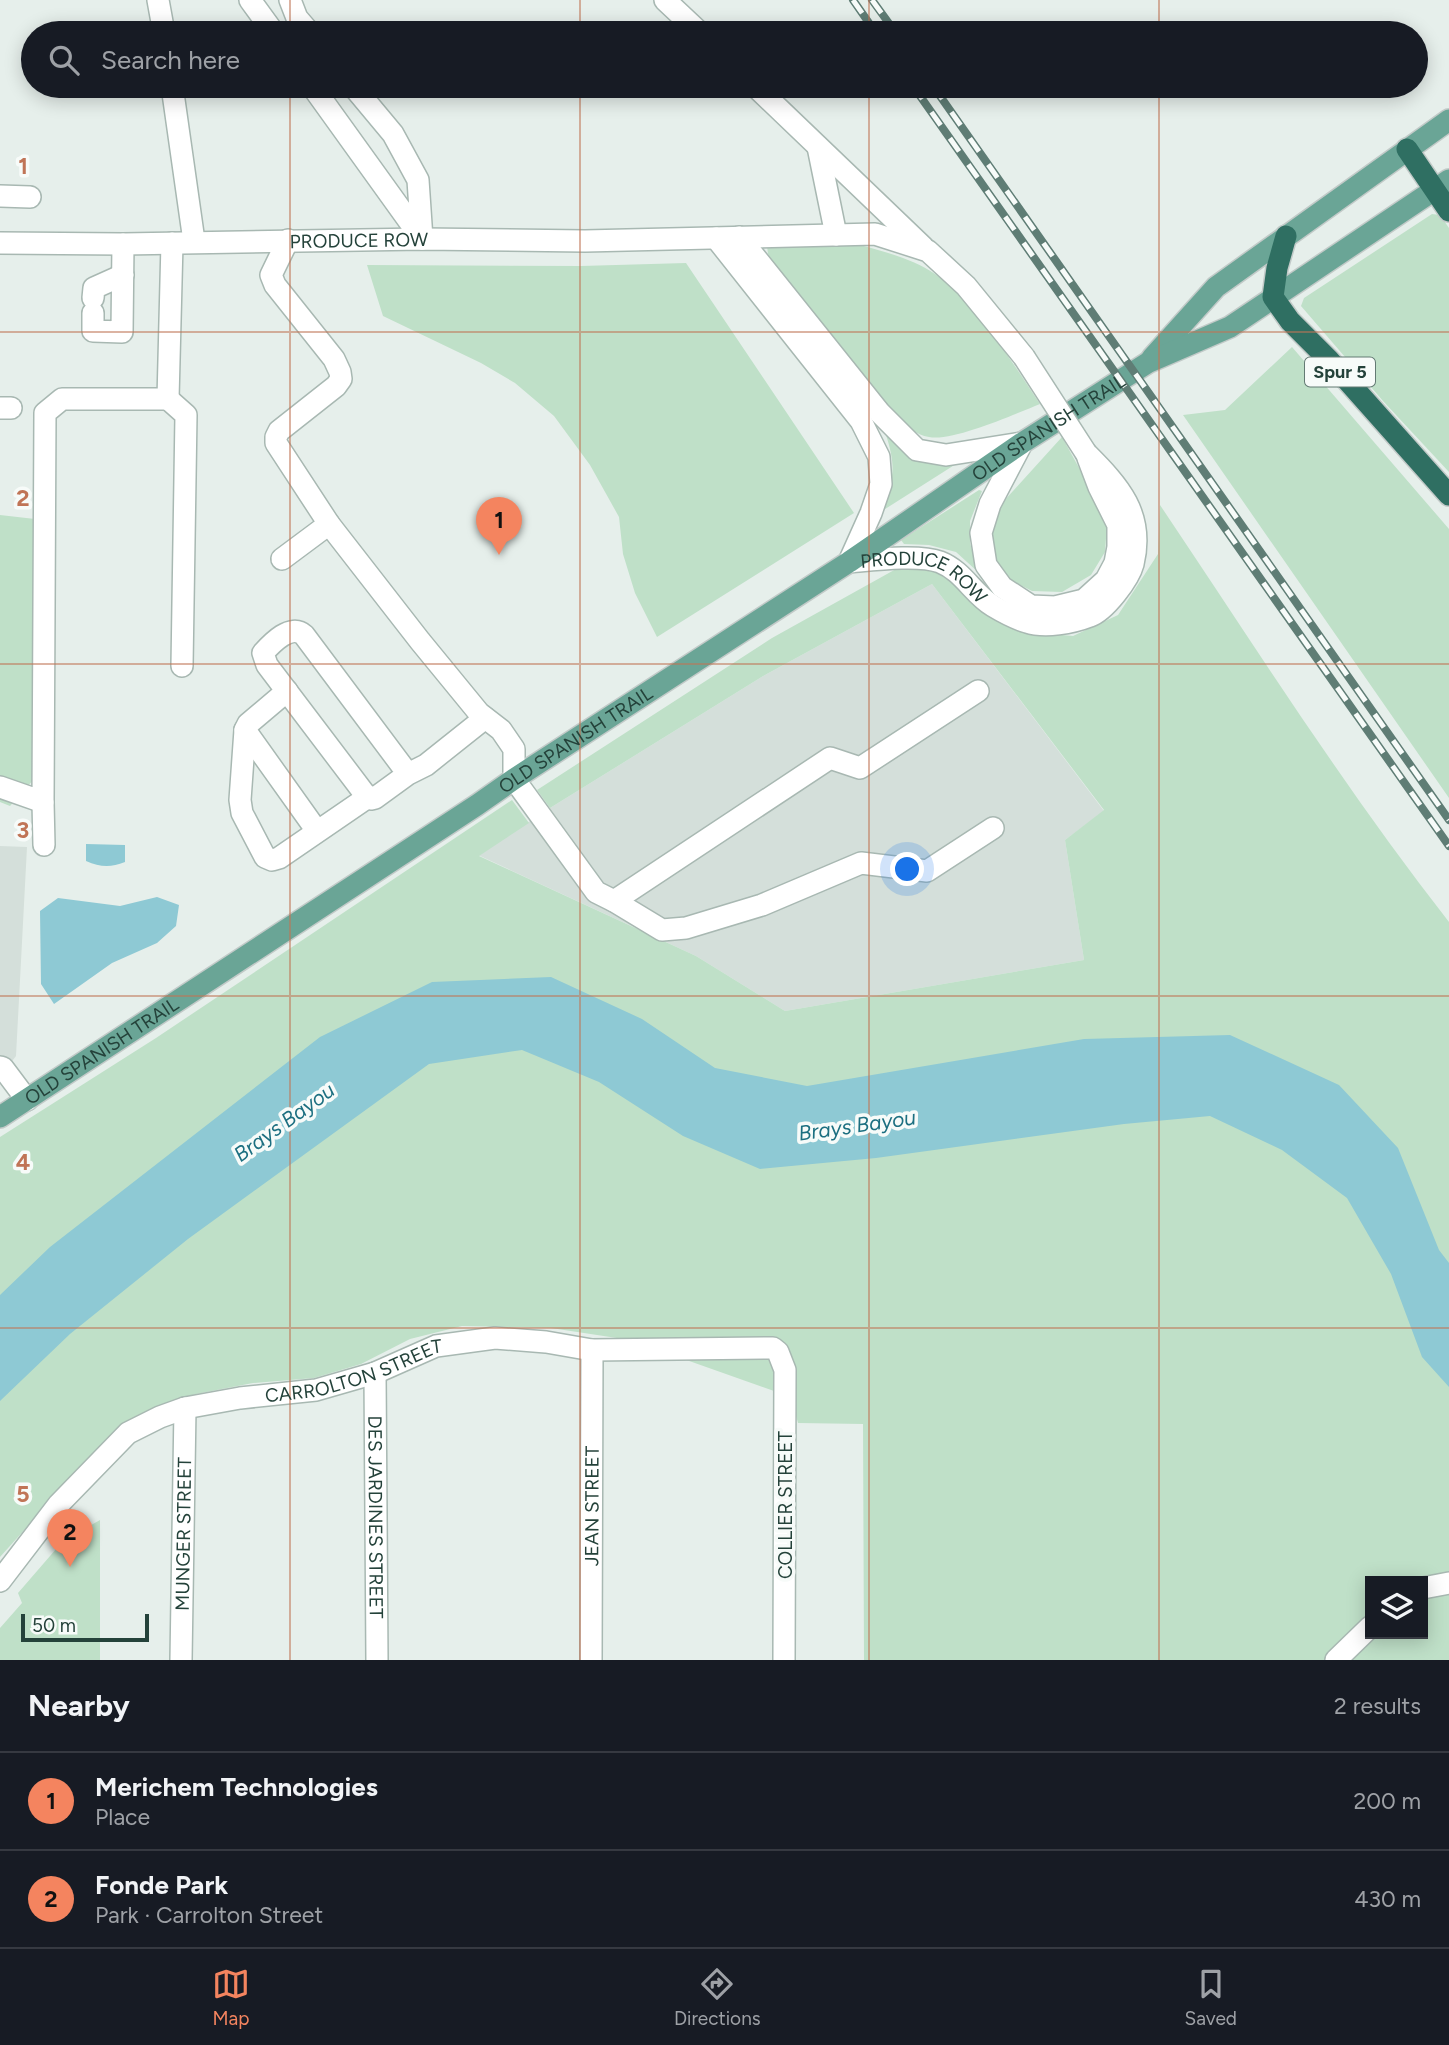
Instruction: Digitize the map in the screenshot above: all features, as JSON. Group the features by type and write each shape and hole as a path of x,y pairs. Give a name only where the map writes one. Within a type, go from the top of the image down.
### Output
{"highway":[{"path":"1407,149 1442,185 1449,211"},
{"path":"1273,297 1277,268 1286,236"},
{"name":"Spur 5","path":"1273,297 1290,321 1329,360 1449,495"}],"main road":[{"name":"OLD SPANISH TRAIL","path":"1149,362 1216,286 1449,120"},
{"name":"OLD SPANISH TRAIL","path":"0,1117 849,562 1022,443 1149,362 1230,327 1442,185"}],"street":[{"path":"158,0 162,21"},
{"path":"250,0 265,21"},
{"path":"289,0 300,21"},
{"path":"665,0 687,21"},
{"path":"174,98 194,241"},
{"path":"321,98 422,239"},
{"path":"363,98 393,134 418,180 422,239"},
{"path":"768,98 928,251"},
{"path":"818,146 836,235"},
{"path":"0,196 30,197"},
{"name":"PRODUCE ROW","path":"0,243 123,244 422,239 585,241 875,233 928,251 966,286 1024,357 1086,453 1118,525 1118,547 1115,563 1106,580 1084,600 1055,607 1031,606 1002,587 986,565 981,533 990,504 1022,443"},
{"path":"739,237 880,413 917,450 946,455 1022,443"},
{"name":"PRODUCE ROW","path":"716,238 861,421 879,457 881,484 872,513 849,562 903,558 939,562 961,575 991,605 1028,623 1056,624 1092,616 1119,590 1132,568 1136,546 1135,520 1115,481 1086,453"},
{"path":"288,240 271,275 275,285 334,359 341,379 336,386 279,431 276,443 329,524 420,641 479,713 501,730 514,749 514,779 596,892 662,930 685,928 762,905 861,863 927,871 993,828"},
{"path":"168,399 172,243"},
{"path":"123,244 123,275 122,332 93,331 94,288 123,275"},
{"path":"44,845 45,413 62,399 168,399 186,415 182,666"},
{"path":"282,559 329,524"},
{"path":"368,797 267,665 263,653 286,634 294,630 304,635 408,775"},
{"path":"287,691 248,724 245,730 240,800 242,813 265,857 272,860 279,858 368,797 375,798 426,765 485,718"},
{"path":"614,901 830,758 860,768 978,691"},
{"path":"245,730 317,831"},
{"path":"0,787 43,802"},
{"path":"0,1067 4,1068 27,1100"},
{"name":"CARROLTON STREET","path":"0,1581 59,1504 128,1433 185,1408 240,1398 316,1390 375,1373 436,1346 495,1338 546,1342 592,1350 761,1347 773,1348 778,1352"},
{"name":"JEAN STREET","path":"591,1660 592,1350"},
{"name":"COLLIER STREET","path":"778,1352 785,1370 785,1660"},
{"name":"DES JARDINES STREET","path":"375,1373 377,1660"},
{"name":"MUNGER STREET","path":"181,1660 185,1408"},
{"path":"1428,1587 1449,1583"},
{"path":"1335,1660 1365,1631"}],"shaded area":[{"path":"932,584 1104,811 1065,840 1084,960 785,1011 696,956 478,855 765,675"},
{"path":"0,846 27,847 16,1056 0,1077"}],"green space":[{"path":"1432,214 1440,215 1449,228 1449,472 1301,306 1304,298"},
{"path":"860,245 918,264 951,287 993,334 1040,404 984,426 939,437 920,434 899,420 775,265 768,254 767,246"},
{"path":"686,263 854,513 657,637 635,593 623,554 619,517 590,465 554,416 515,383 481,363 383,316 367,265 581,266"},
{"path":"1292,347 1449,529 1449,798 1183,415 1225,410"},
{"path":"886,435 907,454 955,460 956,464 882,511 892,474 892,457"},
{"path":"1062,437 1107,525 1105,552 1091,575 1062,592 1032,591 1007,578 993,555 989,530 1003,502"},
{"path":"979,490 982,491 970,521 970,543 978,572 956,552 929,545 904,544 901,540"},
{"path":"1160,505 1337,769 1449,922 1449,1660 864,1660 863,1424 798,1423 791,1397 630,1340 551,1328 462,1326 410,1339 361,1364 314,1378 253,1383 196,1394 164,1405 90,1457 0,1557 0,1137 156,1038 512,800 529,823 479,856 696,956 785,1011 1084,960 1065,840 1104,810 932,584 765,675 550,808 537,790 772,638 896,569 923,563 962,581 986,615 1030,632 1073,636 1118,615 1158,554"},
{"path":"0,515 35,519 35,778 10,806 0,802"},
{"path":"100,1520 100,1660 0,1660 0,1628 22,1603 18,1593 63,1541"}],"water":[{"path":"86,844 125,845 125,862 105,866 86,861"},
{"path":"157,897 179,905 176,926 157,943 112,963 54,1004 41,984 40,911 58,898 120,906"},
{"name":"Brays Bayou","path":"551,977 642,1019 715,1068 807,1086 1084,1039 1230,1035 1339,1085 1398,1148 1439,1250 1449,1263 1449,1387 1422,1357 1391,1274 1347,1198 1282,1150 1210,1116 1124,1124 876,1158 760,1169 683,1136 599,1082 522,1050 429,1064 188,1239 70,1334 0,1401 0,1295 50,1247 320,1037 432,982"}],"railway":[{"path":"853,0 868,21"},
{"path":"872,0 887,21"},
{"path":"921,98 1449,846"},
{"path":"941,98 1449,820"}],"place":[{"name":"Merichem Technologies","path":"499,555"},
{"name":"Fonde Park","path":"70,1567"}]}
